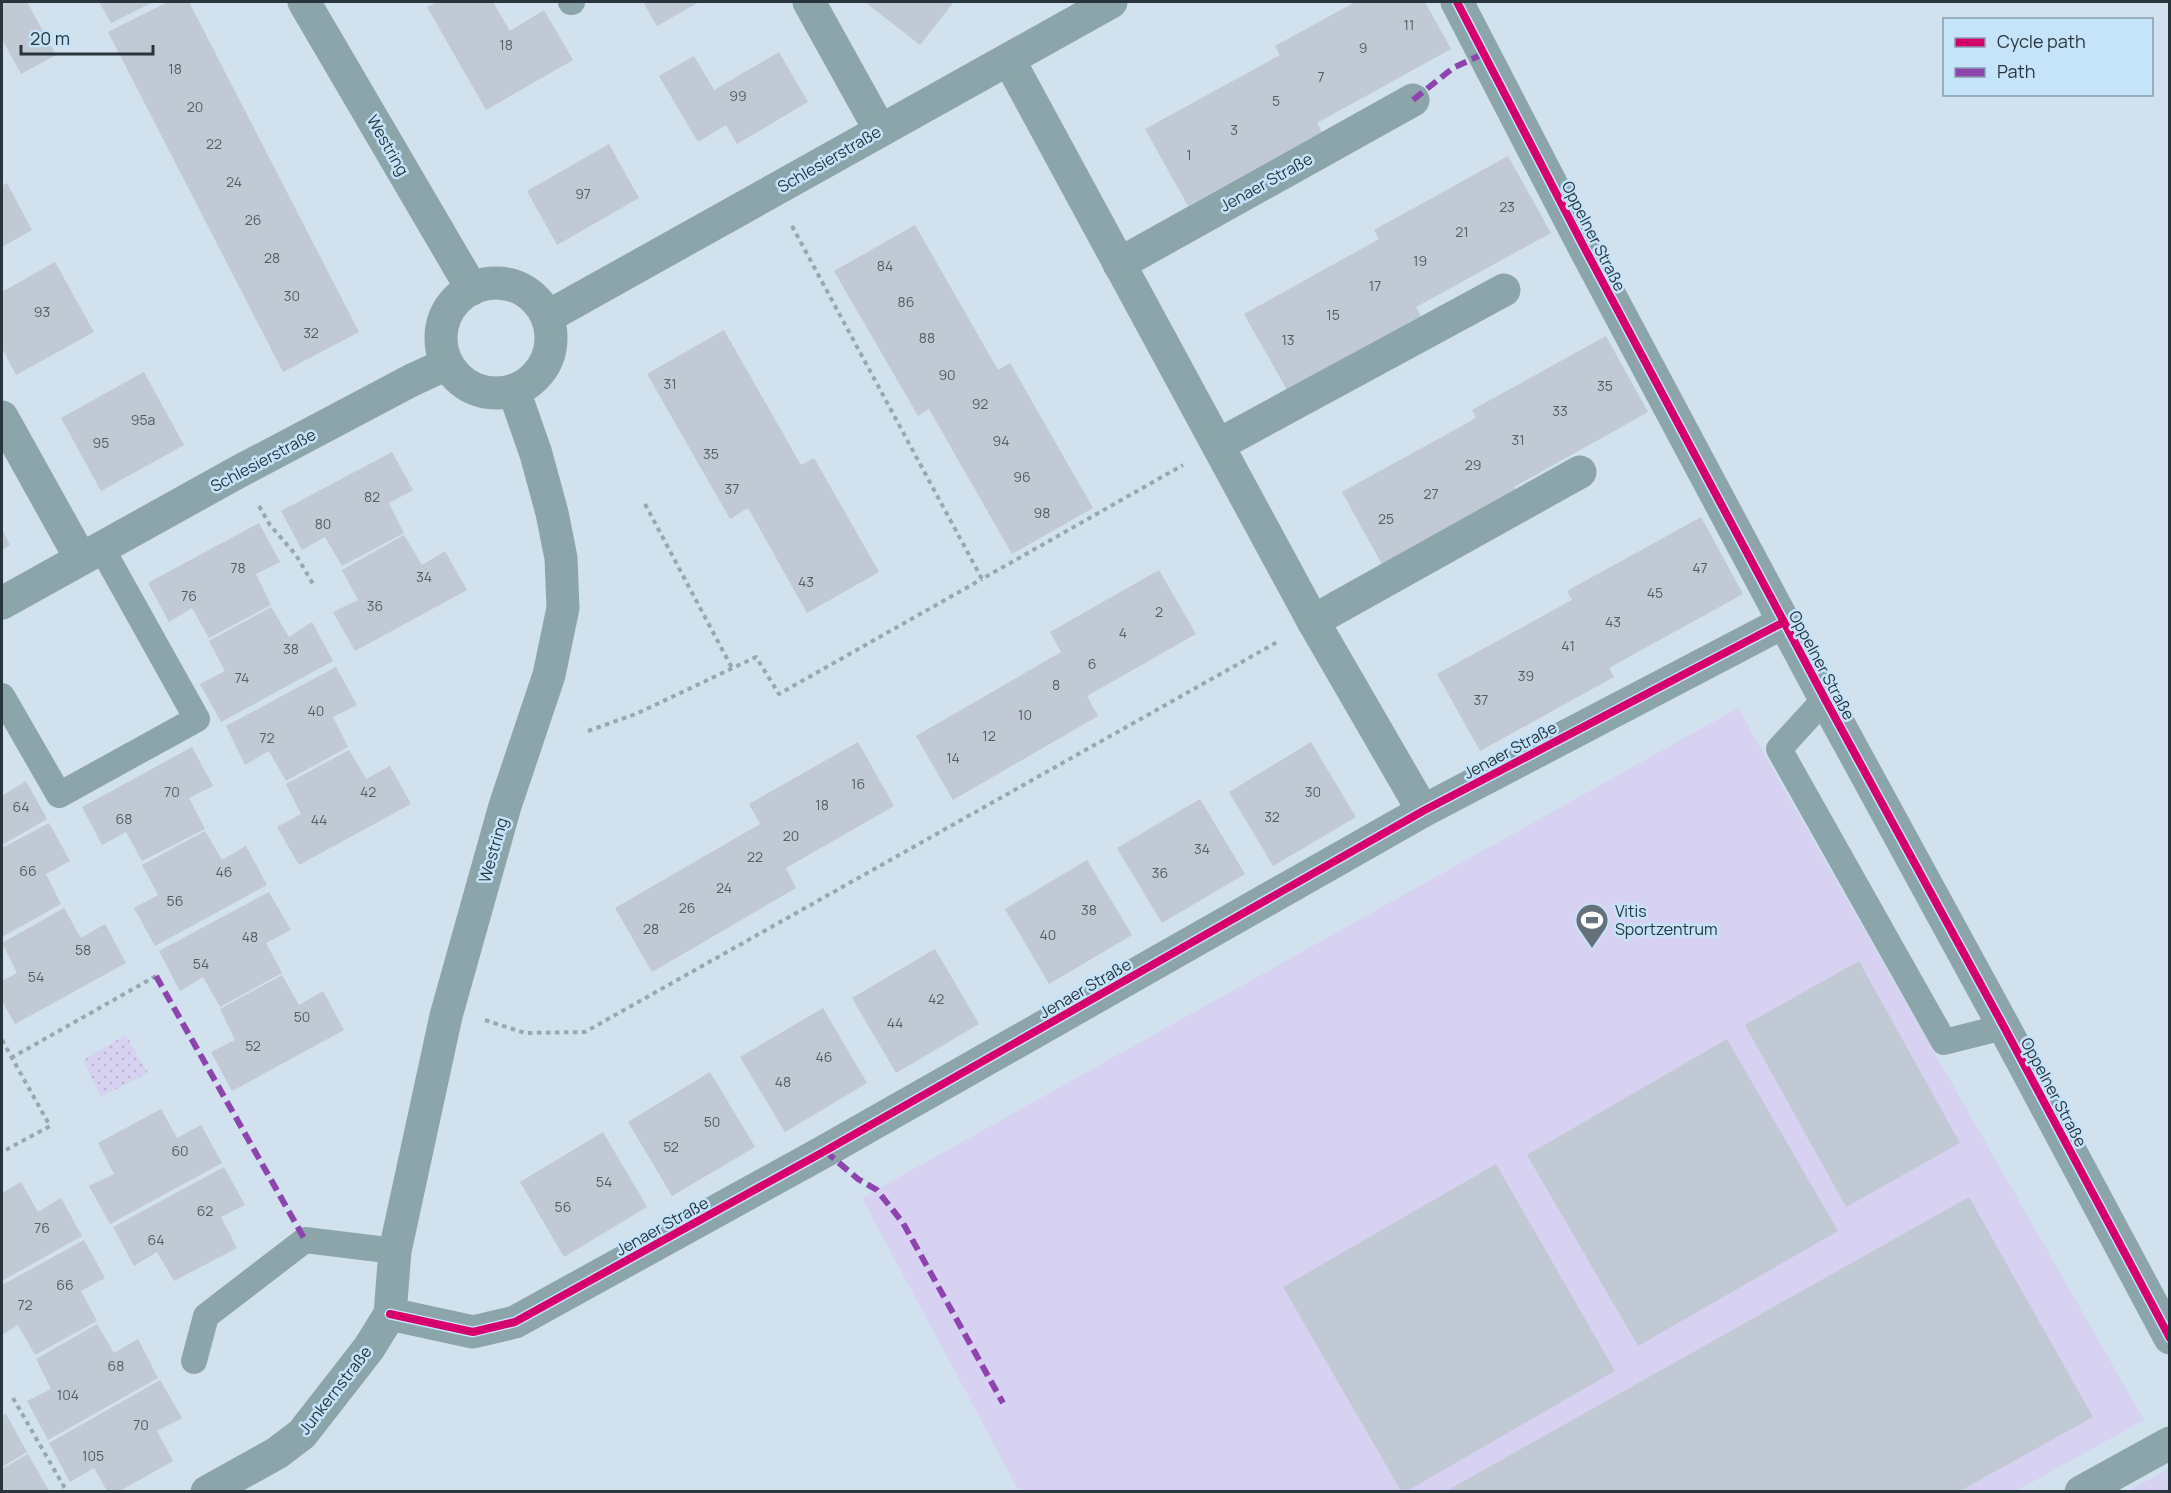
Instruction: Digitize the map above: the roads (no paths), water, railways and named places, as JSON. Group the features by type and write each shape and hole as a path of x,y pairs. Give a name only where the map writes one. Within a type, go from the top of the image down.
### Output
{"street":[{"name":"Westring","path":"304,2 472,289"},
{"path":"809,2 880,130"},
{"name":"Schlesierstraße","path":"547,317 1111,2"},
{"name":"Oppelner Straße","path":"1457,2 1584,247 2169,1338"},
{"path":"1009,60 1313,621 1423,811"},
{"name":"Jenaer Straße","path":"1119,264 1413,100"},
{"path":"506,283 520,288 534,297 547,317 551,333 551,349 548,359 530,382 514,391 485,392 468,386 456,377 447,364 441,345 442,324 447,312 462,294 482,284 506,283"},
{"path":"1218,445 1504,290"},
{"name":"Schlesierstraße","path":"2,603 238,472 412,380 447,364"},
{"name":"Westring","path":"390,1314 395,1251 446,1016 505,806 549,675 563,608 561,558 552,513 536,454 514,391"},
{"path":"2,417 91,554"},
{"path":"1313,621 1580,472"},
{"name":"Jenaer Straße","path":"390,1314 473,1332 515,1322 815,1157 1423,811 1784,622"},
{"name":"Junkernstraße","path":"207,1491 277,1453 302,1434 332,1399 369,1348 390,1314"},
{"path":"2081,1491 2169,1443"}],"lane":[{"path":"2,696 59,795 197,719 91,554"},
{"path":"1825,699 1779,749 1944,1042 2004,1027"},
{"path":"194,1361 206,1317 305,1240 395,1251"}],"place":[{"name":"Vitis Sportzentrum","path":"1592,949"}]}
